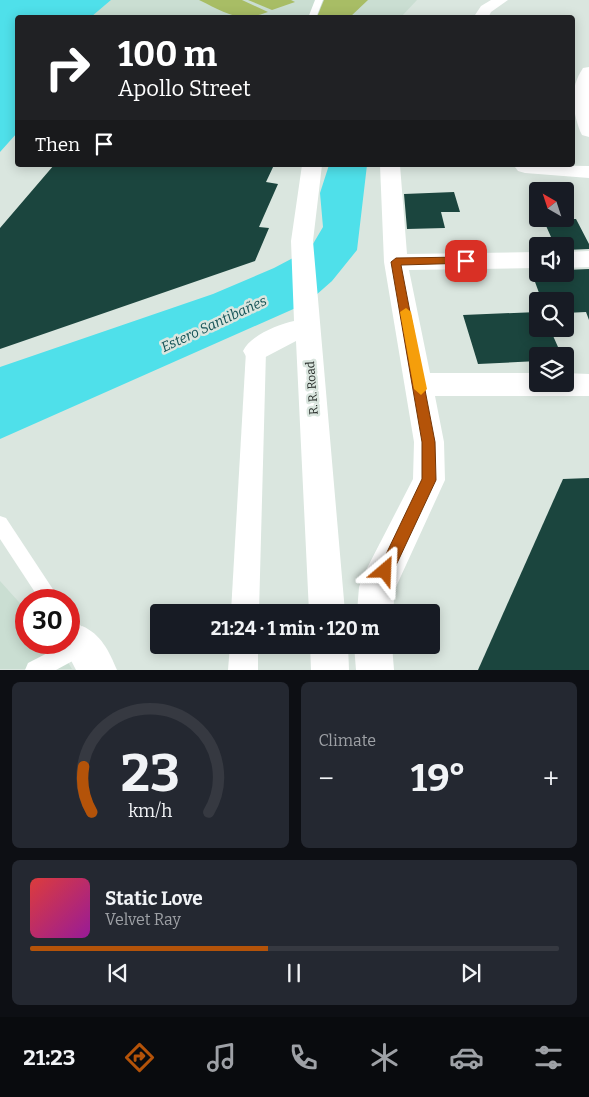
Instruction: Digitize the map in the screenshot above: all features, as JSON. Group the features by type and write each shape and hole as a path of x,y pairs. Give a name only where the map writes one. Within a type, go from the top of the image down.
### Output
{"street":[{"path":"482,15 486,9 501,0"},
{"path":"583,74 580,93 582,110 589,131"},
{"name":"R. R. Road","path":"312,167 302,241 326,604"},
{"path":"375,604 378,587 429,480 429,442 420,384 396,262 390,167"},
{"path":"525,167 589,172"},
{"path":"574,260 589,259"},
{"path":"396,262 529,260"},
{"path":"245,604 256,351 292,332 307,318"},
{"path":"420,384 589,385"},
{"path":"243,670 244,654"},
{"path":"329,654 330,670"},
{"path":"374,654 375,670"}],"lane":[{"path":"313,15 320,0"},
{"path":"0,524 44,589"},
{"path":"35,670 83,647"}],"shaded area":[{"path":"111,0 417,0 403,15 93,15"},
{"path":"0,581 15,598 15,654 63,654 72,669 0,669"}],"green space":[{"path":"199,0 242,0 268,12 258,15 232,15"},
{"path":"248,0 291,0 295,2 272,10"},
{"path":"324,0 368,0 352,15 318,15"}],"water":[{"path":"0,0 111,0 93,15 15,15 15,135 0,152"},
{"name":"Estero Santibañes","path":"328,167 367,167 357,250 332,281 307,303 0,439 0,367 213,294 274,268 310,249 323,227 320,193"}],"building":[{"path":"52,167 273,167 266,182 278,184 259,227 269,228 255,261 0,349 0,228"},
{"path":"454,192 460,212 441,212 445,228 407,229 404,194"},
{"path":"574,219 576,219 589,244 589,249 574,250 574,237 551,237 547,228 574,228"},
{"path":"589,269 589,320 586,312 574,313 574,292 539,292 535,282 574,282 574,270"},
{"path":"529,312 529,337 554,337 558,347 529,347 529,361 478,364 463,315"},
{"path":"589,478 589,670 478,670 563,479"}],"slow traffic":[{"path":"406,312 421,389"}],"route":[{"path":"385,571 429,480 429,442 420,384 396,262 466,261"}]}
